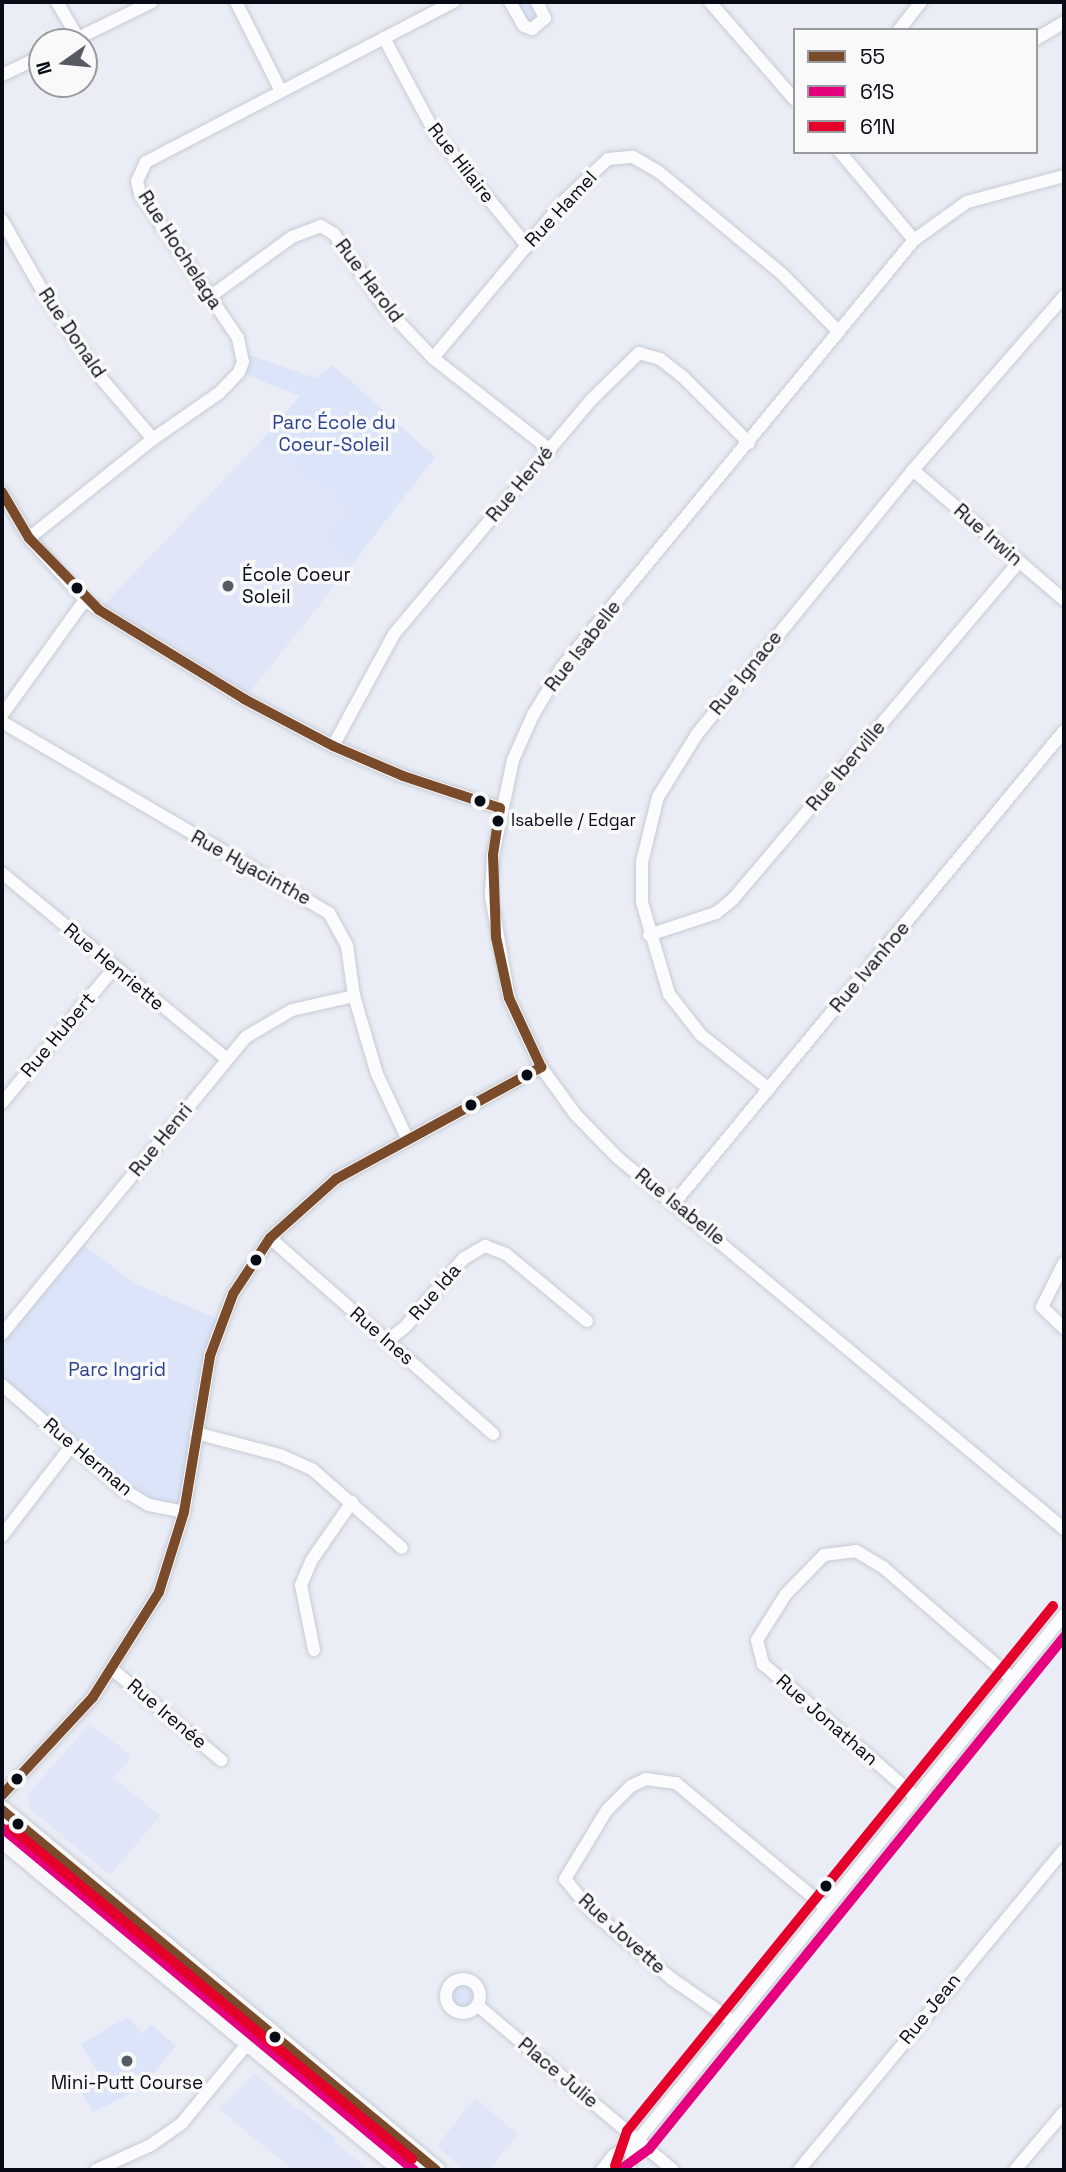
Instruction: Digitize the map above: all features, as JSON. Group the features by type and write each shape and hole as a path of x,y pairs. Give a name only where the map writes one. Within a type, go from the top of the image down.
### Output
{"main road":[{"path":"2,1810 436,2170"},
{"path":"2,1839 403,2170"}],"street":[{"path":"57,2 69,28"},
{"path":"98,28 152,2"},
{"path":"236,2 281,91"},
{"name":"Rue Hochelaga","path":"29,538 153,439 219,393 239,372 243,362 238,338 140,194 137,181 146,162 160,152 454,2"},
{"path":"510,2 524,26 532,29 545,18 537,2"},
{"path":"903,28 921,2"},
{"path":"715,4 793,98"},
{"path":"1038,38 1064,22"},
{"name":"Rue Hilaire","path":"384,38 435,133 527,246"},
{"path":"2,75 28,62"},
{"path":"842,154 914,240"},
{"name":"Rue Hamel","path":"433,358 566,199 608,159 633,157 659,172 782,274 839,332"},
{"name":"Rue Isabelle","path":"1064,176 967,202 914,240 562,667 533,715 500,808 493,855 496,937 509,998 541,1067 576,1115 618,1158 675,1202 1064,1529"},
{"name":"Rue Donald","path":"2,220 94,368 153,439"},
{"name":"Rue Harold","path":"211,296 292,237 321,226 334,234 383,305 433,358 549,449"},
{"name":"Rue Ignace","path":"769,1089 693,1025 669,994 649,935 642,862 658,797 674,766 913,470 1064,296"},
{"name":"Rue Hervé","path":"333,746 394,634 549,449 639,353 660,359 749,443"},
{"name":"Rue Irwin","path":"913,470 1064,600"},
{"path":"2,492 29,538 85,600 244,698 333,746 403,776 500,808"},
{"name":"Rue Iberville","path":"649,935 716,914 733,900 1019,562"},
{"path":"2,715 85,600"},
{"name":"Rue Hyacinthe","path":"2,722 329,914 347,946 354,996 377,1074 407,1138"},
{"name":"Rue Ivanhoe","path":"675,1202 1064,731"},
{"name":"Rue Henriette","path":"4,880 227,1059"},
{"name":"Rue Hubert","path":"2,1103 114,968"},
{"name":"Rue Henri","path":"2,1334 246,1037 273,1019 354,996"},
{"path":"2,1795 60,1735 113,1670 159,1591 184,1512 211,1356 233,1294 270,1238 336,1179 541,1067"},
{"name":"Rue Ines","path":"270,1238 493,1434"},
{"name":"Rue Ida","path":"387,1340 406,1326 463,1259 485,1246 506,1254 587,1321"},
{"path":"1064,1263 1042,1307 1064,1328"},
{"name":"Rue Herman","path":"2,1385 140,1500 184,1512"},
{"path":"196,1433 291,1460 313,1469 402,1548"},
{"path":"2,1536 72,1445"},
{"path":"314,1650 301,1585 311,1561 352,1502"},
{"name":"Rue Jonathan","path":"916,1797 763,1664 757,1640 786,1594 824,1556 856,1551 884,1568 1012,1679"},
{"path":"601,2170 613,2156 638,2140 1064,1615"},
{"name":"Rue Irenée","path":"113,1670 221,1760"},
{"name":"Rue Jovette","path":"734,2022 672,1979 590,1911 565,1879 607,1810 646,1779 676,1783 826,1908"},
{"name":"Rue Jean","path":"799,2170 1064,1850"},
{"name":"Place Julie","path":"477,2006 673,2170"},
{"path":"96,2170 151,2145 182,2123 262,2026"},
{"path":"1015,2170 1064,2112"},
{"path":"628,2170 638,2140"}],"shaded area":[{"name":"École Coeur Soleil","path":"261,441 349,509 324,541 354,562 244,699 99,610"},
{"path":"90,1724 132,1756 114,1778 160,1816 110,1875 31,1810 27,1795"},
{"path":"255,2073 369,2170 293,2170 219,2109"},
{"path":"475,2098 518,2134 489,2170 465,2170 437,2146"}],"green space":[{"path":"510,2 537,2 545,18 532,29"},
{"name":"Parc École du Coeur-Soleil","path":"241,352 315,378 333,365 435,457 354,562 324,541 348,509 261,441 300,396 239,372"},
{"name":"Parc Ingrid","path":"78,1241 136,1284 220,1320 184,1512 149,1505 2,1385 2,1330"},
{"path":"463,1979 475,1984 480,1996 475,2008 463,2013 451,2008 446,1996 451,1984"},
{"name":"Mini-Putt Course","path":"128,2017 142,2033 151,2024 176,2046 140,2089 93,2112 79,2089 100,2075 81,2044"},
{"path":"299,2109 337,2139 315,2163 309,2158 321,2144 298,2120 289,2121"}],"transit line":[{"name":"55","path":"2,492 29,538 99,610 244,699 333,746 403,776 500,808"},
{"name":"55","path":"500,808 493,855 496,937 509,998 541,1067"},
{"name":"55","path":"2,1795 93,1697 159,1592 184,1512 210,1356 233,1294 270,1238 336,1179 541,1067"},
{"name":"61N","path":"615,2166 627,2131 1053,1606"},
{"name":"61S","path":"620,2170 649,2149 1064,1637"},
{"name":"55","path":"2,1810 436,2170"},
{"name":"61S","path":"2,1828 414,2170"},
{"name":"61N","path":"11,1828 412,2159"}],"place":[{"name":"École Coeur Soleil","path":"228,586"},
{"name":"Isabelle / Edgar","path":"498,821"},
{"name":"Mini-Putt Course","path":"127,2061"}]}
